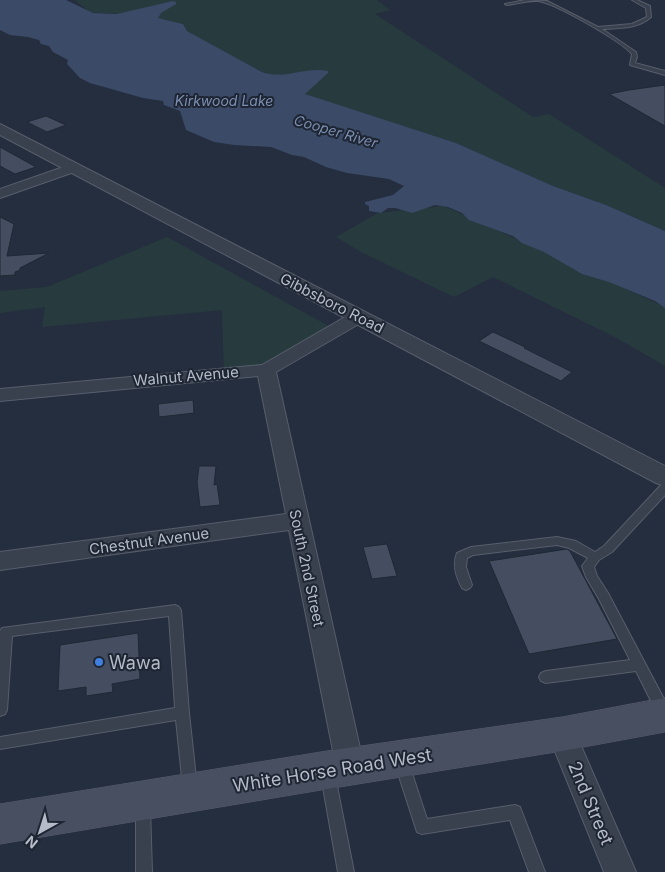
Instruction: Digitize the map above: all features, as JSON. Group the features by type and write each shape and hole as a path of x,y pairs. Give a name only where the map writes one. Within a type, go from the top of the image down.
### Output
{"main road":[{"name":"White Horse Road West","path":"0,824 400,758 562,734 665,715"}],"street":[{"name":"Gibbsboro Road","path":"0,130 665,477"},
{"path":"0,194 72,168"},
{"name":"Walnut Avenue","path":"0,394 266,370 358,317"},
{"name":"South 2nd Street","path":"266,370 297,521 338,768"},
{"name":"Chestnut Avenue","path":"0,560 297,521"},
{"name":"2nd Street","path":"562,734 620,872"}],"lane":[{"path":"507,4 539,0 599,28 634,54 635,58 632,64 665,73"},
{"path":"599,28 645,22 649,17 648,7 634,0"},
{"path":"665,488 608,549 594,557 588,566 592,578 665,715"},
{"path":"466,585 460,567 462,556 471,551 557,541 572,544 594,557"},
{"path":"0,710 2,659 6,632 175,610 182,713 191,793"},
{"path":"546,677 638,664"},
{"path":"0,743 182,713"},
{"path":"400,758 422,827 514,812 537,872"},
{"path":"338,768 346,872"},
{"path":"143,800 144,872"}],"green space":[{"path":"75,0 377,0 390,10 375,14 533,117 549,114 665,188 665,231 606,205 553,186 456,143 309,96 305,93 329,72 273,75 262,72 187,31 183,24 157,18 174,2 122,14 89,12"},
{"path":"444,206 665,307 665,366 615,337 493,277 454,297 361,252 336,237 378,213"},
{"path":"167,237 336,330 272,366 224,374 222,310 42,327 45,307 0,313 0,291 47,287"}],"water":[{"name":"Kirkwood Lake","path":"0,0 66,0 93,13 117,14 173,1 176,4 161,13 158,18 183,24 187,31 262,72 278,75 312,70 328,71 305,94 456,143 553,186 606,205 665,231 665,308 655,301 609,282 582,274 544,252 522,243 513,236 469,220 462,213 448,207 435,205 412,213 395,208 388,208 381,213 369,211 369,206 365,202 393,195 404,186 389,179 347,173 271,147 214,142 186,130 180,111 164,105 163,101 143,98 90,83 80,78 67,64 68,60 53,52 49,46 41,44 39,40 10,35 0,30"}],"building":[{"path":"665,85 665,126 609,94 629,90"},
{"path":"46,116 66,125 47,132 27,122"},
{"path":"0,147 36,167 15,174 0,166"},
{"path":"0,217 14,224 7,256 49,253 20,268 20,270 15,272 15,275 0,276"},
{"path":"493,332 572,372 561,381 479,341"},
{"path":"193,400 194,413 159,417 158,404"},
{"path":"199,466 216,466 214,485 217,484 220,505 200,507 197,482"},
{"path":"387,544 397,576 372,579 363,547"},
{"path":"567,549 570,551 617,639 529,654 489,561"},
{"name":"Wawa","path":"138,633 140,679 112,684 113,692 86,696 86,687 58,691 60,645"}],"place":[{"name":"Wawa","path":"99,662"}],"water label":[{"name":"Cooper River","path":"336,131"}]}
